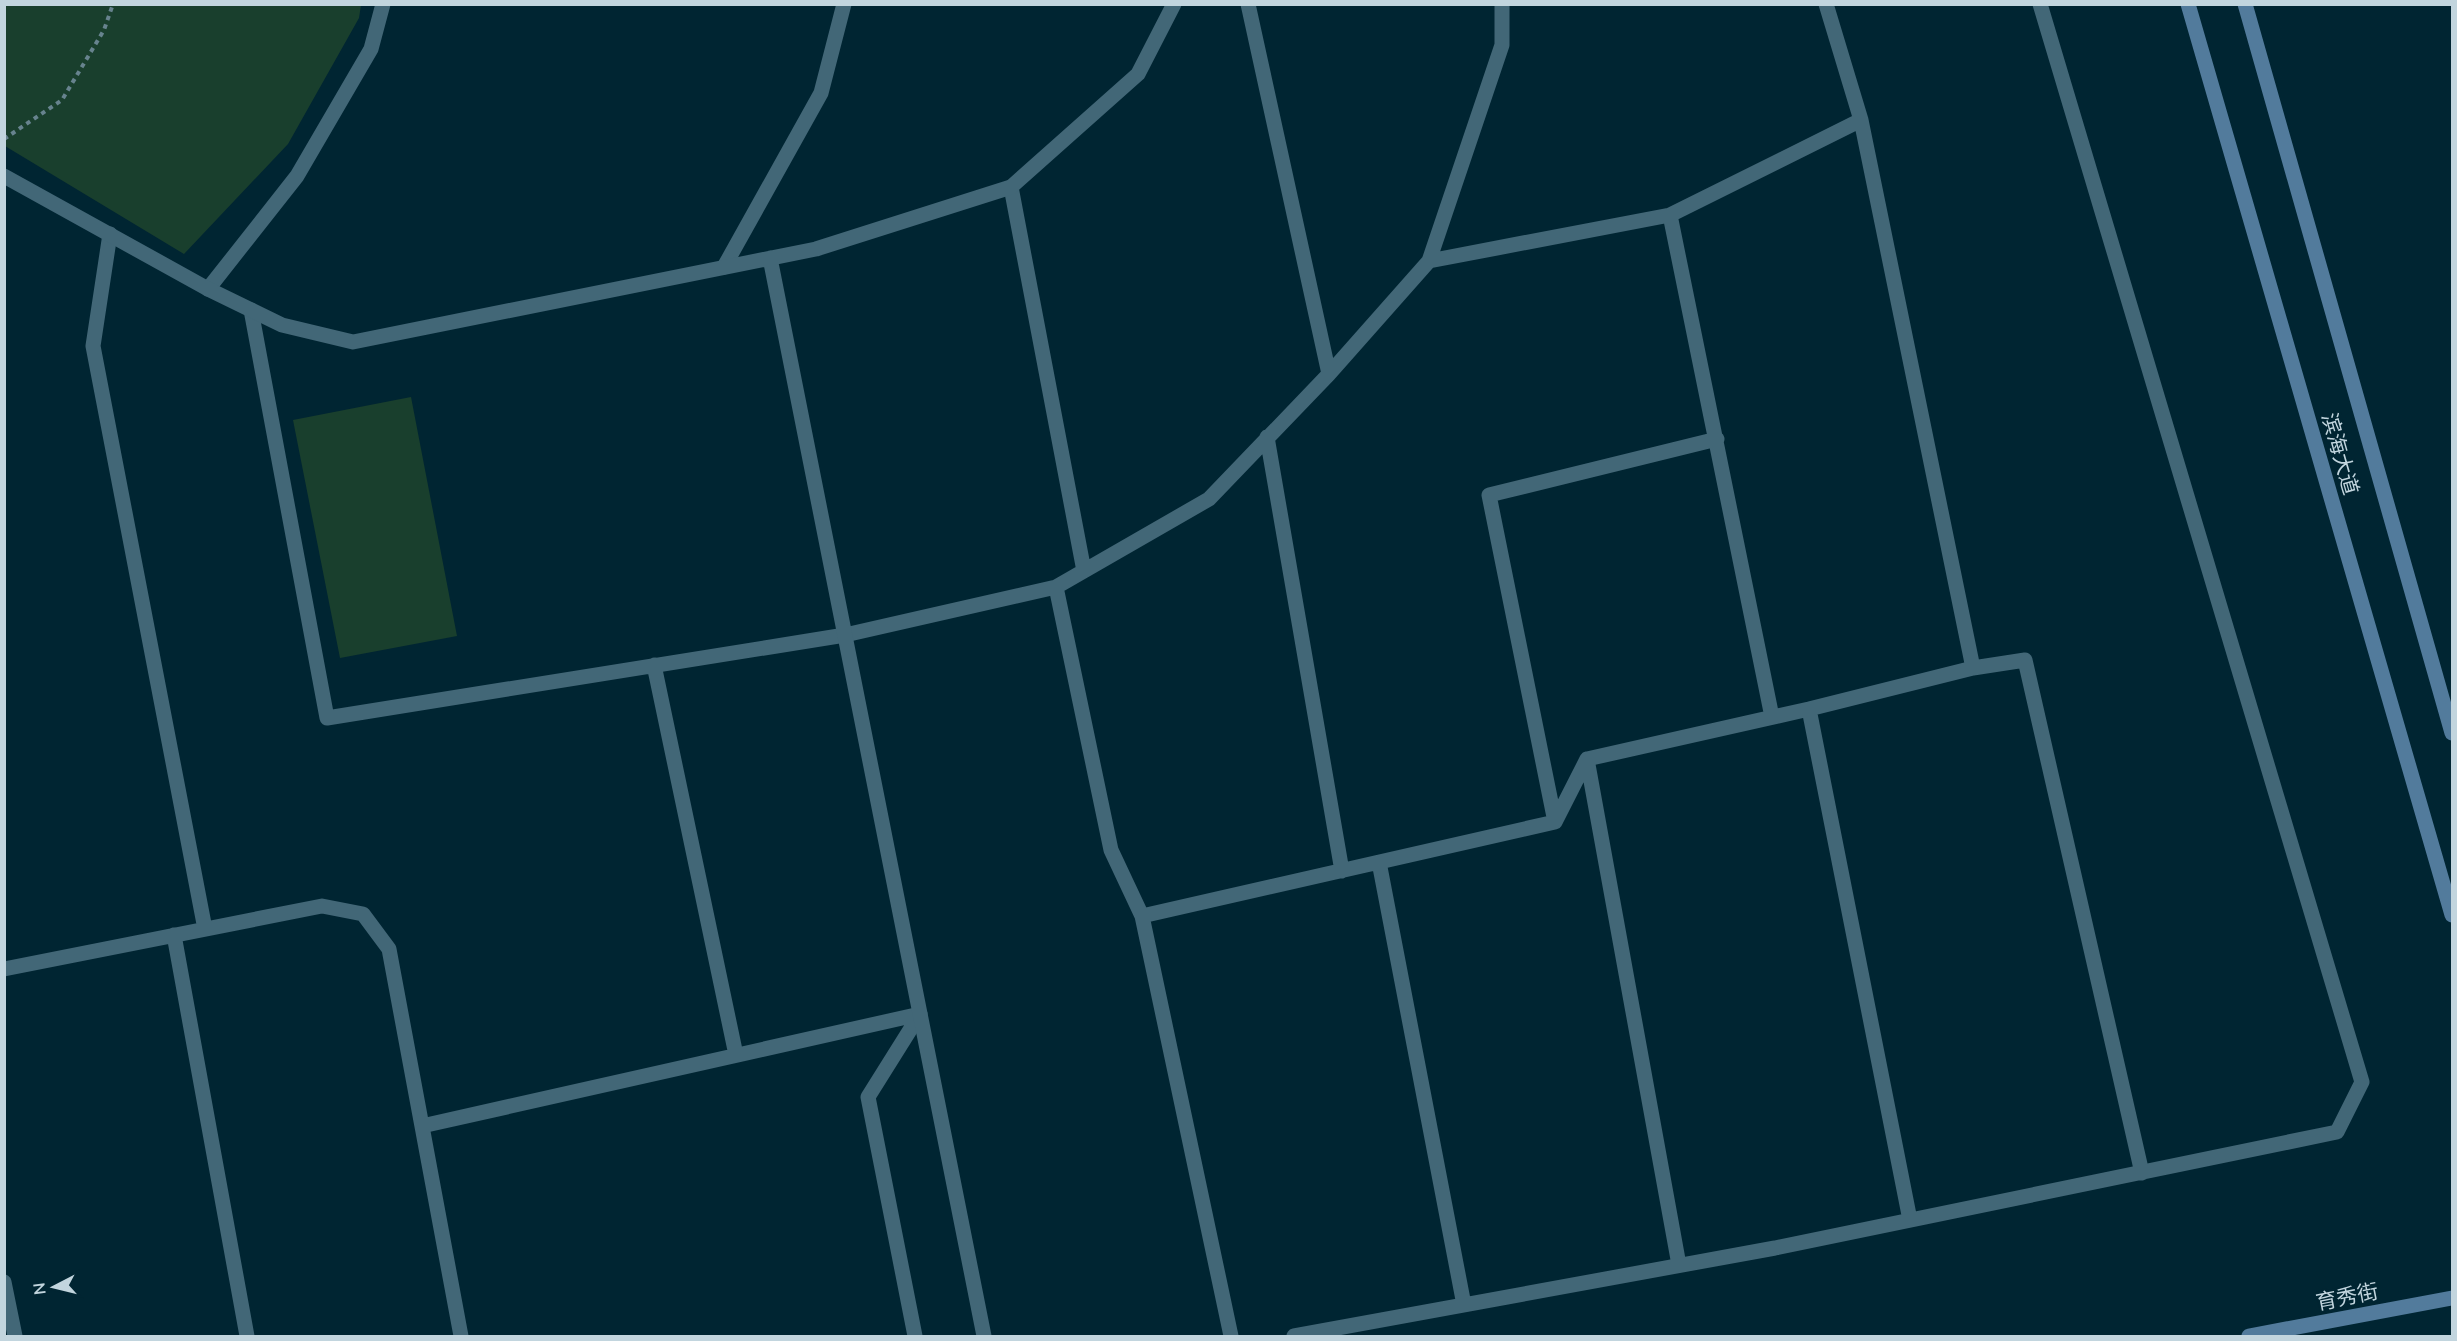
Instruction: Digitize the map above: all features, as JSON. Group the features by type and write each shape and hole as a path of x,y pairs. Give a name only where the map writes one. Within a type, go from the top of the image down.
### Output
{"main road":[{"name":"滨海大道","path":"2188,4 2452,915"},
{"name":"滨海大道","path":"2245,4 2452,733"},
{"name":"育秀街","path":"2250,1336 2452,1299"}],"street":[{"path":"208,289 297,176 371,49 383,4"},
{"path":"724,267 821,93 844,4"},
{"path":"4,176 208,289 282,325 352,342 816,249 1011,187 1138,74 1173,4"},
{"path":"1248,4 1329,374"},
{"path":"251,310 327,718 845,635 1056,587 1209,499 1329,374 1429,261 1502,45 1502,4"},
{"path":"1826,4 1861,120 1973,668"},
{"path":"1294,1336 1910,1220 2337,1132 2362,1082 2040,4"},
{"path":"1429,261 1670,215 1861,120"},
{"path":"1011,187 1084,571"},
{"path":"1670,215 1772,717"},
{"path":"110,234 93,346 205,929"},
{"path":"770,258 984,1336"},
{"path":"1267,437 1342,871"},
{"path":"1555,822 1489,495 1717,439"},
{"path":"1056,587 1111,850 1142,916 1231,1336"},
{"path":"1587,759 1809,709 1973,668 2025,660 2142,1173"},
{"path":"654,665 735,1055"},
{"path":"1809,709 1910,1220"},
{"path":"1555,822 1587,759"},
{"path":"1587,759 1679,1265"},
{"path":"1142,916 1555,822"},
{"path":"1379,862 1464,1305"},
{"path":"4,969 322,906 363,914 389,949 461,1336"},
{"path":"174,935 247,1336"},
{"path":"422,1126 920,1014"},
{"path":"915,1336 868,1097 920,1014"},
{"path":"4,1282 15,1336"}],"path":[{"path":"4,139 62,100 104,30 113,4"}],"green space":[{"path":"4,5 361,5 359,18 288,144 184,254 5,146"},
{"path":"411,397 457,636 340,658 293,420"}]}
